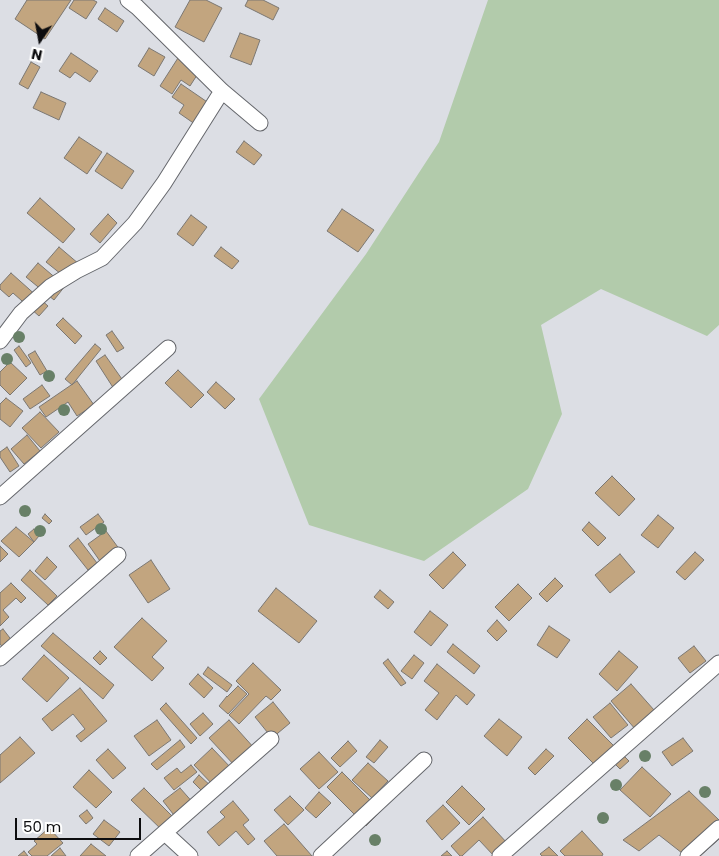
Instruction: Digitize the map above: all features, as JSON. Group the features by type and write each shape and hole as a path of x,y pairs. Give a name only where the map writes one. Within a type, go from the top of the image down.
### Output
{"street":[{"path":"135,2 222,91 260,123"},
{"path":"0,341 21,313 50,286 102,258 135,223 164,182 222,91"},
{"path":"0,497 168,348"},
{"path":"0,658 118,555"},
{"path":"500,856 719,662"},
{"path":"138,856 271,739"},
{"path":"321,856 424,760"},
{"path":"688,856 719,828"},
{"path":"165,833 190,856"}],"green space":[{"path":"488,0 719,0 719,325 707,336 601,289 541,325 562,414 528,489 424,561 309,525 259,399 366,254 439,142"}],"building":[{"path":"27,0 71,0 45,39 15,19"},
{"path":"74,0 93,0 97,2 86,19 69,8"},
{"path":"190,0 206,0 222,8 204,42 175,27"},
{"path":"248,0 263,0 279,8 273,20 245,6"},
{"path":"105,8 124,21 117,32 98,19"},
{"path":"240,33 260,40 251,65 230,57"},
{"path":"149,48 165,57 154,76 138,66"},
{"path":"71,53 98,71 90,82 75,72 70,78 59,71"},
{"path":"178,58 199,72 190,86 181,80 172,94 160,86"},
{"path":"31,62 40,67 28,89 19,84"},
{"path":"181,84 216,108 202,129 179,113 184,105 172,97"},
{"path":"41,92 66,103 59,120 33,108"},
{"path":"79,137 102,152 87,174 64,158"},
{"path":"244,141 262,155 254,165 236,152"},
{"path":"107,153 134,171 122,189 95,171"},
{"path":"40,198 75,229 63,243 27,213"},
{"path":"342,209 374,230 358,252 327,231"},
{"path":"108,214 117,223 100,243 90,234"},
{"path":"191,215 207,227 193,246 177,234"},
{"path":"59,247 79,264 66,278 46,262"},
{"path":"221,247 239,261 232,269 214,256"},
{"path":"38,263 65,286 54,300 26,277"},
{"path":"11,273 48,306 39,316 13,293 9,297 0,289 0,285"},
{"path":"63,318 82,336 75,344 56,325"},
{"path":"112,331 124,348 117,352 106,335"},
{"path":"95,344 101,349 72,385 65,379"},
{"path":"19,346 31,363 26,367 14,350"},
{"path":"35,351 47,371 40,375 28,355"},
{"path":"105,355 124,382 114,389 96,361"},
{"path":"10,362 27,378 10,395 0,385 0,372"},
{"path":"178,370 204,395 191,408 165,383"},
{"path":"77,381 94,405 77,416 68,402 46,417 39,407"},
{"path":"216,382 235,399 225,409 207,392"},
{"path":"42,385 50,396 30,409 23,399"},
{"path":"6,398 23,411 10,427 0,419 0,404"},
{"path":"40,412 59,432 41,448 22,428"},
{"path":"27,435 40,451 24,464 11,449"},
{"path":"7,447 19,466 10,472 0,457 0,452"},
{"path":"612,476 635,499 619,516 595,493"},
{"path":"45,514 52,521 49,524 42,518"},
{"path":"98,514 104,522 86,535 80,527"},
{"path":"658,515 674,528 658,548 641,535"},
{"path":"589,522 606,538 598,546 582,530"},
{"path":"16,527 34,542 19,557 1,541"},
{"path":"34,529 39,536 34,542 28,534"},
{"path":"106,531 120,550 102,564 88,544"},
{"path":"78,538 97,563 88,570 69,546"},
{"path":"0,546 8,554 0,562"},
{"path":"453,552 466,565 443,589 429,575"},
{"path":"695,552 704,560 685,580 676,572"},
{"path":"620,554 635,572 610,593 595,575"},
{"path":"47,557 57,567 45,580 35,571"},
{"path":"151,560 170,589 148,603 129,575"},
{"path":"30,570 57,596 48,605 21,580"},
{"path":"555,578 563,586 547,602 539,594"},
{"path":"11,583 26,598 21,603 16,598 3,610 9,617 0,626 0,593"},
{"path":"518,584 532,598 509,621 495,607"},
{"path":"276,588 317,621 299,643 258,611"},
{"path":"380,590 394,602 388,609 374,597"},
{"path":"430,611 448,625 431,646 414,632"},
{"path":"142,618 167,641 152,657 164,668 152,681 114,647"},
{"path":"497,620 507,631 497,641 487,631"},
{"path":"549,626 570,640 557,658 537,645"},
{"path":"3,629 13,642 4,649 0,644 0,631"},
{"path":"53,633 114,685 103,699 41,646"},
{"path":"453,644 480,666 474,674 447,652"},
{"path":"694,646 706,661 690,673 678,658"},
{"path":"100,651 107,658 100,665 93,658"},
{"path":"619,651 638,667 617,691 599,674"},
{"path":"44,655 69,678 47,702 22,679"},
{"path":"414,655 424,663 412,679 401,671"},
{"path":"388,659 406,683 401,686 383,663"},
{"path":"253,663 281,690 271,700 266,696 239,724 229,715 249,694 236,681"},
{"path":"437,664 475,695 467,705 456,695 437,720 425,710 439,693 424,681"},
{"path":"208,667 232,685 227,692 203,674"},
{"path":"198,674 213,688 204,698 189,684"},
{"path":"631,684 662,719 642,737 611,701"},
{"path":"238,686 247,694 228,714 219,706"},
{"path":"80,688 107,721 81,742 76,736 85,729 73,714 52,731 42,719"},
{"path":"273,702 290,723 272,738 255,717"},
{"path":"166,703 197,738 191,744 160,709"},
{"path":"610,703 628,725 611,738 593,717"},
{"path":"203,713 213,724 200,736 190,724"},
{"path":"499,719 522,737 507,756 484,736"},
{"path":"587,719 629,761 620,769 609,758 599,769 568,738"},
{"path":"157,720 171,740 149,756 134,736"},
{"path":"229,720 255,749 235,766 209,738"},
{"path":"20,737 35,753 0,783 0,755"},
{"path":"683,738 693,751 672,766 662,752"},
{"path":"180,740 185,747 157,770 151,764"},
{"path":"380,740 388,747 374,763 366,757"},
{"path":"348,741 357,751 340,767 331,758"},
{"path":"212,748 233,770 215,787 194,765"},
{"path":"108,749 126,768 113,779 96,760"},
{"path":"546,749 554,756 535,775 528,768"},
{"path":"319,752 338,772 319,789 300,769"},
{"path":"368,763 388,781 372,798 352,780"},
{"path":"191,765 197,772 174,790 164,778 177,768 181,773"},
{"path":"642,767 671,794 650,817 620,790"},
{"path":"89,770 112,792 96,808 73,787"},
{"path":"342,772 381,811 366,826 327,787"},
{"path":"199,775 213,788 206,795 193,782"},
{"path":"462,786 485,809 469,825 446,802"},
{"path":"144,788 176,820 164,832 131,800"},
{"path":"180,788 195,805 177,819 163,801"},
{"path":"689,791 719,820 719,839 700,856 690,850 682,853 659,835 639,851 623,840"},
{"path":"319,792 331,803 316,818 305,808"},
{"path":"290,796 304,810 288,825 274,810"},
{"path":"233,801 249,820 243,825 255,839 248,845 236,831 219,846 207,832 225,817 220,812"},
{"path":"443,805 460,823 442,840 426,821"},
{"path":"87,810 93,818 86,824 79,816"},
{"path":"483,817 508,844 494,856 479,840 460,856 451,846"},
{"path":"104,820 120,832 109,846 93,834"},
{"path":"284,824 312,856 277,856 264,841"},
{"path":"49,828 63,843 47,856 32,856 28,852 37,844 34,841"},
{"path":"582,831 603,854 602,856 565,856 560,851"},
{"path":"91,844 106,856 80,856"},
{"path":"549,847 558,856 542,856 540,854"},
{"path":"60,848 66,856 51,856"},
{"path":"24,851 28,856 18,856"},
{"path":"447,851 452,856 441,856"}]}
